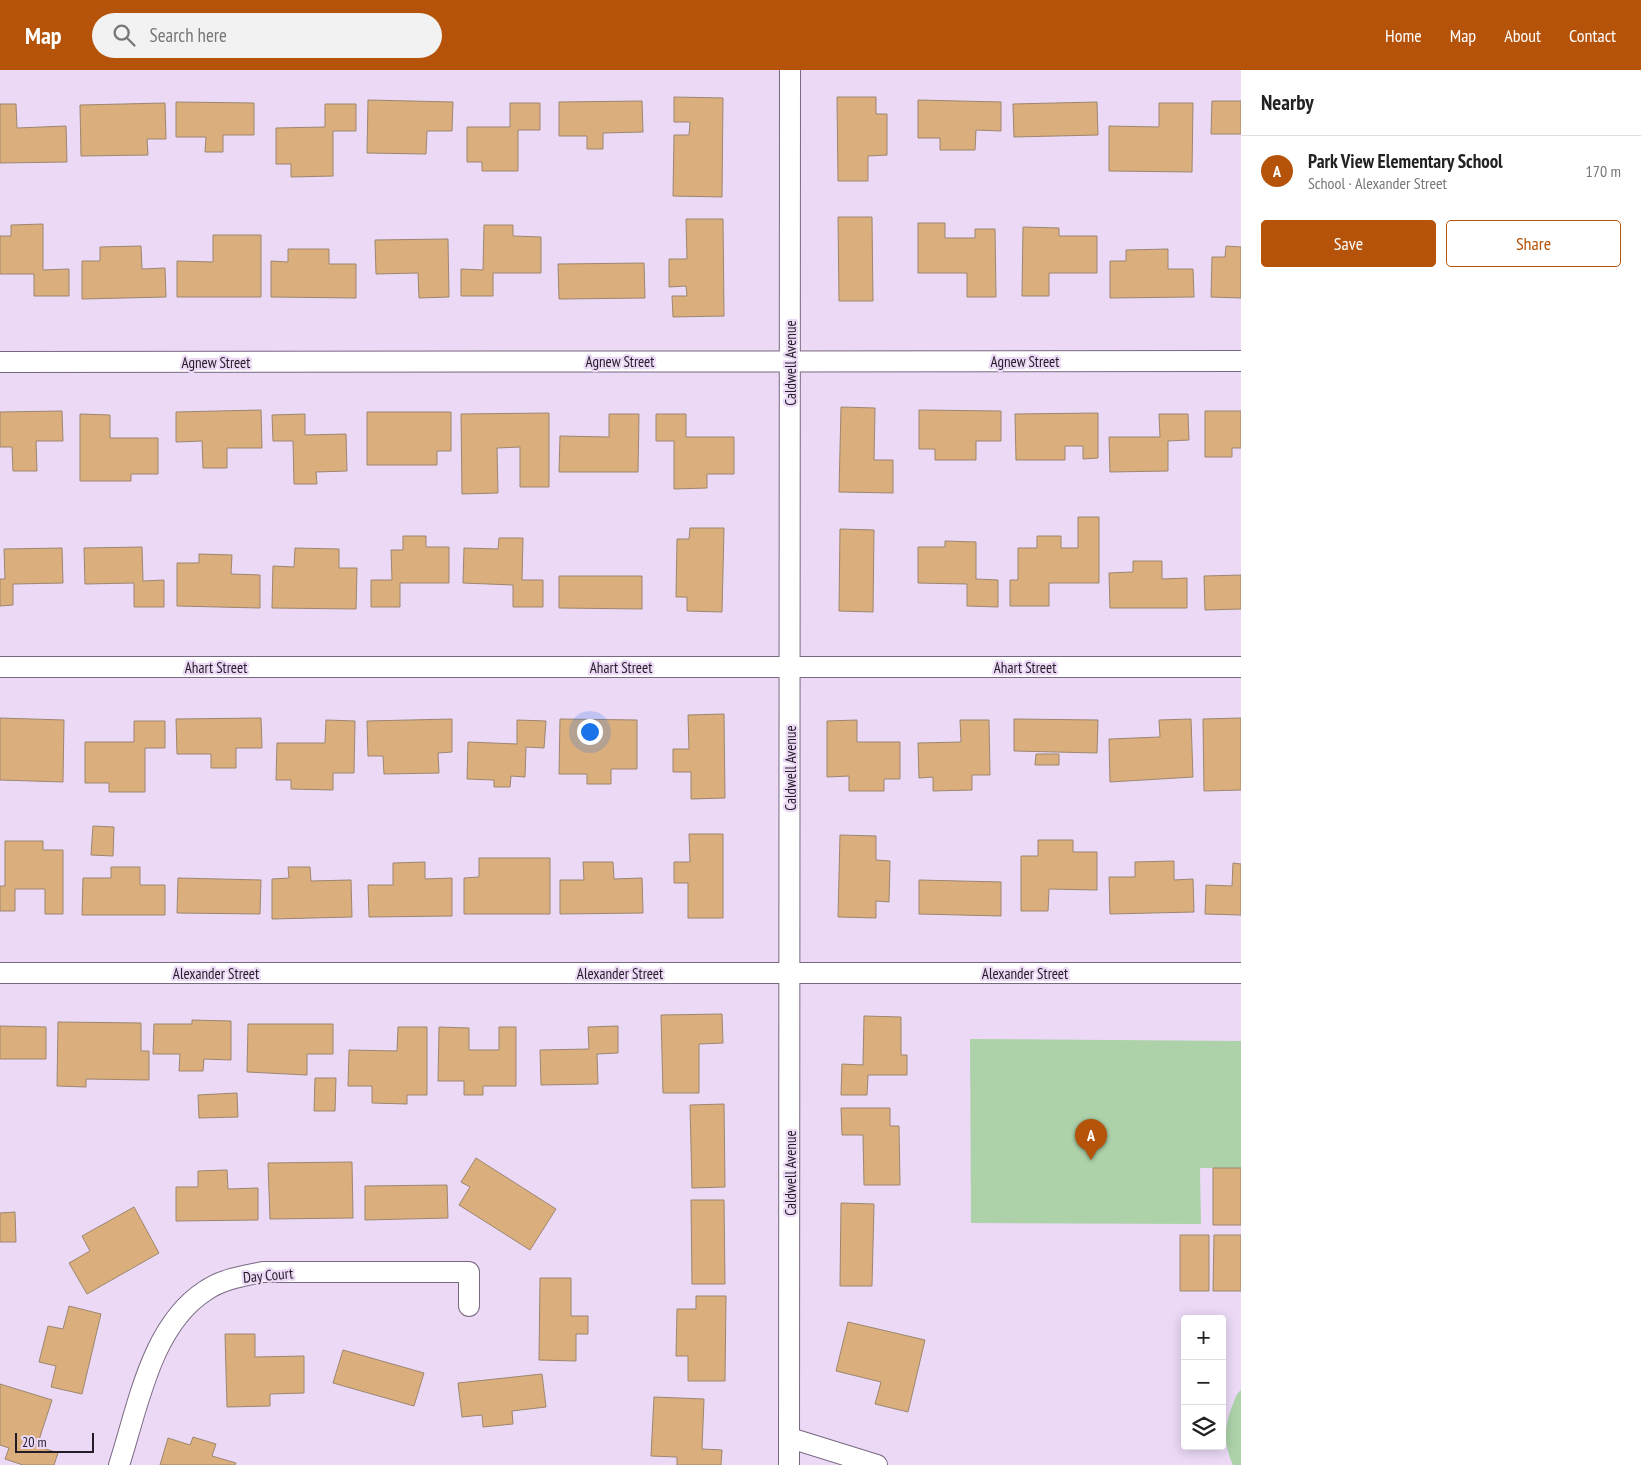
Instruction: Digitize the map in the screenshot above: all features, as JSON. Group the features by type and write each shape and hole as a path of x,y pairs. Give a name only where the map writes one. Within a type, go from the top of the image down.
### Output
{"street":[{"name":"Caldwell Avenue","path":"789,1465 790,70"},
{"name":"Agnew Street","path":"0,362 1241,361"},
{"name":"Ahart Street","path":"0,667 1241,667"},
{"name":"Alexander Street","path":"0,974 1241,973"},
{"name":"Day Court","path":"120,1465 157,1346 174,1317 205,1291 231,1279 263,1272 469,1272 469,1306"},
{"path":"790,1438 877,1465"}],"green space":[{"path":"970,1039 1241,1041 1241,1168 1200,1168 1201,1224 971,1223"},
{"path":"1241,1390 1241,1465 1233,1465 1226,1442 1226,1427 1238,1393"}],"building":[{"path":"674,97 723,98 722,197 673,196 674,135 689,135 690,122 674,122"},
{"path":"837,97 876,97 876,114 887,114 887,155 868,156 868,181 838,181"},
{"path":"368,100 453,102 452,131 427,131 426,154 367,153"},
{"path":"918,100 1001,102 1001,131 976,130 975,150 940,150 940,138 918,138"},
{"path":"642,101 643,132 603,133 603,149 587,149 587,136 559,136 559,102"},
{"path":"1212,101 1241,101 1241,134 1211,134"},
{"path":"176,102 254,103 254,135 223,135 223,152 205,152 206,137 176,137"},
{"path":"1097,102 1098,135 1014,137 1013,104"},
{"path":"165,103 166,139 147,139 148,155 81,156 80,105"},
{"path":"510,103 540,103 540,130 518,130 518,171 482,171 482,162 467,162 467,127 510,127"},
{"path":"1159,103 1193,103 1192,172 1109,171 1109,126 1159,127"},
{"path":"0,104 16,104 17,128 66,126 67,162 0,163"},
{"path":"325,104 356,104 356,131 333,131 333,176 291,177 291,164 276,164 276,128 325,127"},
{"path":"838,217 872,217 873,301 839,301"},
{"path":"686,219 723,219 724,316 673,317 672,296 687,296 686,286 669,287 669,259 687,259"},
{"path":"918,223 945,223 945,238 975,238 975,229 995,229 996,297 967,297 967,273 918,273"},
{"path":"43,224 43,270 69,269 69,296 34,296 34,274 0,274 0,236 11,236 11,225"},
{"path":"484,225 513,225 513,236 541,237 541,273 493,273 493,296 461,296 461,269 483,270"},
{"path":"1023,227 1059,228 1059,236 1097,236 1097,273 1049,273 1049,296 1022,296"},
{"path":"213,235 261,235 261,297 177,297 177,261 213,262"},
{"path":"448,239 449,297 419,298 418,273 376,274 375,240"},
{"path":"141,246 142,269 165,268 166,297 82,299 82,261 100,261 100,247"},
{"path":"1226,246 1241,247 1241,298 1211,297 1212,257 1225,257"},
{"path":"288,249 329,249 329,264 356,264 356,298 271,297 271,261 288,262"},
{"path":"1168,249 1168,269 1193,269 1194,297 1110,298 1110,261 1126,261 1126,250"},
{"path":"644,263 645,298 559,299 558,264"},
{"path":"841,407 875,408 874,460 893,460 893,493 839,492"},
{"path":"261,410 262,448 227,448 227,468 203,468 202,441 176,442 176,412"},
{"path":"919,410 1001,411 1001,441 976,441 976,460 935,460 935,449 919,449"},
{"path":"62,411 63,441 36,441 37,471 13,471 12,447 0,447 0,412"},
{"path":"1205,411 1241,411 1241,448 1232,448 1232,457 1205,457"},
{"path":"367,412 451,412 451,451 437,451 437,465 367,465"},
{"path":"549,413 549,487 520,487 520,447 497,448 498,493 462,494 461,414"},
{"path":"1098,413 1098,458 1083,459 1083,446 1065,446 1065,460 1016,460 1015,414"},
{"path":"80,414 110,415 110,438 158,438 158,474 131,474 131,481 80,481"},
{"path":"305,414 305,435 346,434 347,471 316,472 317,484 294,484 293,441 273,441 272,415"},
{"path":"609,414 639,414 638,472 559,472 560,436 609,437"},
{"path":"656,414 686,414 686,437 734,437 734,474 707,474 707,488 674,489 674,441 656,441"},
{"path":"1159,414 1188,414 1189,440 1168,441 1168,471 1110,472 1109,437 1160,437"},
{"path":"1078,517 1099,517 1099,583 1049,583 1049,606 1010,606 1010,580 1018,580 1018,548 1037,548 1037,536 1061,536 1061,548 1078,548"},
{"path":"690,528 724,528 722,612 687,611 687,597 676,597 677,539 689,539"},
{"path":"840,529 874,530 873,612 839,611"},
{"path":"403,536 426,536 426,547 449,547 449,583 400,583 400,607 371,607 371,580 392,580 391,550 403,550"},
{"path":"499,538 523,538 522,580 543,580 543,607 513,607 513,585 463,583 464,548 498,549"},
{"path":"945,541 976,542 976,579 998,580 998,607 967,606 967,584 918,583 918,547 945,547"},
{"path":"142,547 143,581 164,580 164,607 134,607 134,583 85,584 84,548"},
{"path":"62,548 63,583 13,584 13,605 0,606 0,579 5,579 4,549"},
{"path":"295,548 339,549 339,568 357,568 356,609 272,608 273,566 294,567"},
{"path":"199,554 232,555 231,574 260,575 260,608 177,606 177,563 199,563"},
{"path":"1133,561 1162,561 1162,579 1187,578 1187,608 1110,608 1109,573 1133,572"},
{"path":"1241,575 1241,609 1205,610 1204,576"},
{"path":"559,576 642,576 642,609 559,608"},
{"path":"724,714 725,798 691,799 691,772 673,772 673,749 689,749 688,715"},
{"path":"0,718 64,720 63,782 0,780"},
{"path":"261,718 262,748 236,748 236,768 211,768 211,754 177,754 176,719"},
{"path":"1241,718 1241,790 1204,791 1203,719"},
{"path":"452,719 452,752 438,753 439,773 384,774 383,756 368,756 367,721"},
{"path":"560,719 637,720 637,769 611,769 611,784 587,784 587,774 559,774"},
{"path":"1014,719 1098,720 1097,753 1014,751"},
{"path":"1191,719 1193,777 1110,782 1109,739 1160,737 1159,720"},
{"path":"326,720 355,721 354,773 333,773 333,790 291,789 291,780 276,780 277,743 325,743"},
{"path":"517,720 546,721 544,748 526,747 525,777 511,776 510,787 494,787 494,780 467,779 468,742 517,744"},
{"path":"857,720 857,742 900,742 900,779 884,779 884,791 849,791 849,776 827,777 827,721"},
{"path":"960,720 989,720 990,775 972,775 972,790 933,791 933,777 919,778 918,743 961,742"},
{"path":"134,721 165,721 165,748 145,748 145,792 109,792 109,783 85,783 85,742 134,742"},
{"path":"1036,754 1059,754 1059,765 1035,765"},
{"path":"93,826 114,827 113,856 91,855"},
{"path":"689,834 723,834 723,918 688,918 688,883 674,883 674,862 690,862"},
{"path":"840,835 876,836 876,860 890,861 889,902 876,901 876,918 838,917"},
{"path":"1038,840 1073,840 1073,852 1097,852 1097,890 1049,889 1048,911 1021,911 1021,856 1038,856"},
{"path":"5,841 43,841 43,850 63,850 63,914 45,914 45,889 15,889 15,911 0,911 0,886 5,886"},
{"path":"479,858 550,858 550,914 464,914 464,878 479,877"},
{"path":"1174,861 1174,880 1193,879 1194,912 1110,914 1109,877 1135,877 1135,862"},
{"path":"425,862 425,879 452,878 452,916 369,917 368,885 393,885 393,863"},
{"path":"583,862 613,862 614,879 642,878 643,913 560,914 560,880 584,880"},
{"path":"1233,863 1241,864 1241,915 1205,914 1206,885 1232,886"},
{"path":"111,867 140,867 140,885 165,885 165,915 82,915 83,878 111,878"},
{"path":"288,867 310,867 311,881 351,880 352,917 272,919 272,879 289,878"},
{"path":"178,878 261,880 260,914 177,913"},
{"path":"919,880 1001,882 1001,916 919,914"},
{"path":"722,1014 723,1043 699,1044 699,1093 663,1093 661,1015"},
{"path":"864,1016 901,1017 901,1055 907,1055 907,1075 868,1075 867,1095 841,1095 842,1064 863,1065"},
{"path":"192,1020 231,1021 231,1060 204,1059 203,1071 179,1071 180,1054 153,1054 154,1024 192,1024"},
{"path":"58,1022 141,1023 141,1051 149,1051 149,1080 86,1079 86,1087 57,1086"},
{"path":"248,1024 333,1024 333,1054 307,1054 307,1075 247,1072"},
{"path":"0,1026 46,1027 46,1059 0,1059"},
{"path":"618,1026 618,1053 597,1054 598,1084 541,1085 540,1050 589,1049 588,1027"},
{"path":"398,1027 427,1027 427,1095 407,1095 407,1104 372,1103 372,1086 348,1086 349,1050 397,1051"},
{"path":"439,1027 469,1028 469,1050 499,1050 499,1027 516,1027 516,1086 483,1086 483,1095 464,1095 464,1081 438,1081"},
{"path":"315,1078 336,1078 335,1111 314,1111"},
{"path":"237,1093 238,1117 199,1118 198,1095"},
{"path":"724,1104 725,1187 692,1188 690,1105"},
{"path":"841,1108 890,1108 890,1126 899,1126 900,1185 864,1185 863,1135 842,1135"},
{"path":"476,1158 556,1209 530,1250 459,1205 470,1187 461,1182"},
{"path":"352,1162 353,1218 270,1219 268,1163"},
{"path":"1213,1168 1241,1168 1241,1225 1213,1225"},
{"path":"227,1170 228,1189 258,1188 258,1220 176,1221 176,1187 198,1187 198,1171"},
{"path":"447,1185 448,1218 365,1220 365,1186"},
{"path":"691,1200 724,1200 725,1284 692,1284"},
{"path":"841,1203 874,1204 872,1286 840,1286"},
{"path":"134,1207 159,1253 87,1294 69,1263 90,1251 82,1236"},
{"path":"15,1212 16,1242 0,1242 0,1213"},
{"path":"1180,1235 1209,1235 1209,1291 1180,1291"},
{"path":"1214,1235 1241,1235 1241,1291 1213,1291"},
{"path":"540,1278 571,1278 571,1316 588,1316 588,1334 576,1334 576,1361 539,1360"},
{"path":"696,1296 726,1296 725,1381 688,1381 688,1356 676,1356 677,1309 696,1309"},
{"path":"69,1306 101,1314 82,1394 51,1387 56,1366 39,1362 48,1326 63,1329"},
{"path":"848,1322 925,1340 908,1412 875,1404 881,1382 836,1371"},
{"path":"225,1334 255,1334 255,1357 304,1356 304,1393 270,1394 270,1406 227,1407"},
{"path":"343,1350 424,1373 414,1406 333,1383"},
{"path":"542,1374 546,1407 512,1411 513,1424 483,1427 482,1415 462,1417 458,1383"},
{"path":"0,1384 52,1400 37,1446 58,1453 54,1465 23,1465 5,1459 9,1448 0,1445"},
{"path":"654,1397 704,1399 702,1449 722,1450 721,1465 677,1465 677,1457 651,1456"},
{"path":"193,1437 216,1444 212,1456 236,1463 235,1465 160,1465 168,1438 190,1445"}],"place":[{"name":"Park View Elementary School","path":"1091,1160"}]}
